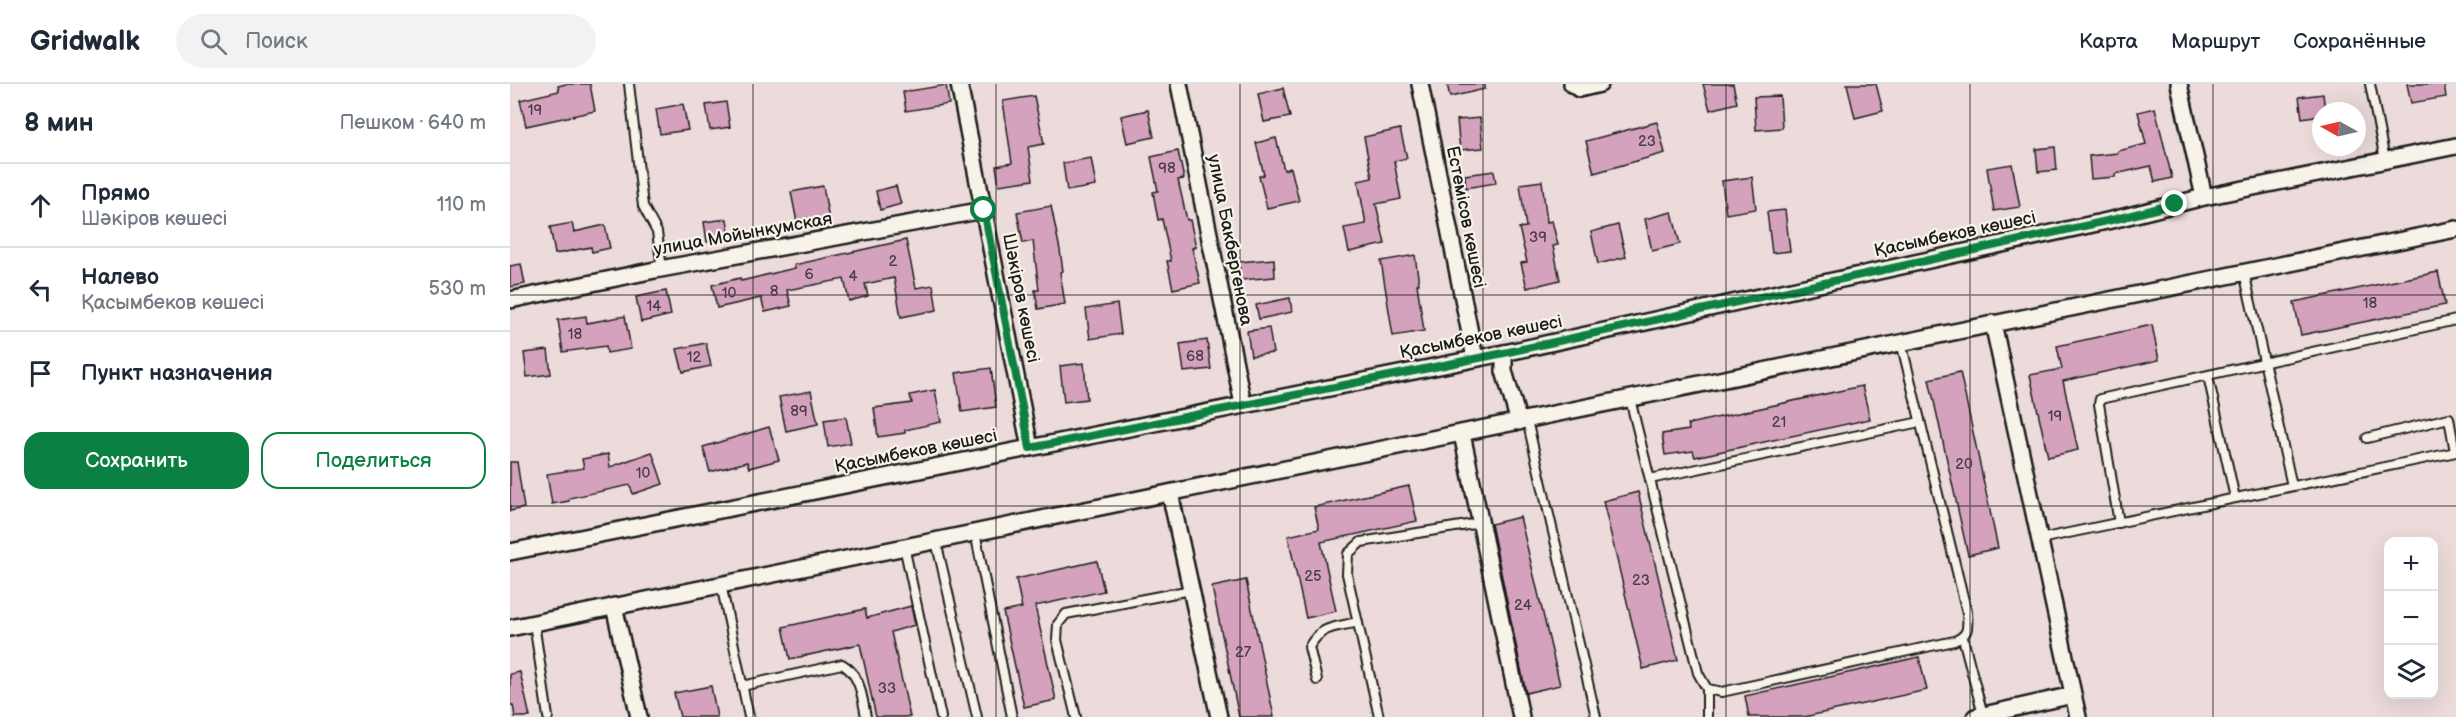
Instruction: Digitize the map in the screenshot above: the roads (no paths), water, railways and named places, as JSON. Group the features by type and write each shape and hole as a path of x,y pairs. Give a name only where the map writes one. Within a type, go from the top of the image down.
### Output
{"street":[{"name":"Шәкіров көшесі","path":"959,84 1030,448"},
{"name":"улица Бакбергенова","path":"1179,84 1244,404"},
{"name":"Естемісов көшесі","path":"1420,84 1475,358"},
{"path":"1572,84 1579,88 1600,84"},
{"path":"2179,84 2205,197"},
{"name":"Қасымбеков көшесі","path":"510,552 1504,353 2116,219 2205,197 2456,146"},
{"name":"улица Мойынкумская","path":"510,300 663,268 984,210"},
{"path":"510,628 2456,230"},
{"path":"1994,323 2079,717"},
{"path":"1504,353 1504,371 1523,421"},
{"path":"1462,434 1521,717"},
{"path":"1170,493 1219,717"},
{"path":"614,606 639,717"},
{"path":"1979,716 2073,695"}],"lane":[{"path":"629,84 643,206 657,232 663,268"},
{"path":"2370,84 2385,160"},
{"path":"2244,273 2292,486"},
{"path":"2119,523 2100,399 2456,320"},
{"path":"1900,342 1967,613 1968,630 1963,638 1979,716"},
{"path":"2208,375 2235,498"},
{"path":"1630,399 1698,673 1707,689 1707,717"},
{"path":"2040,539 2456,452 2449,418 2367,438"},
{"path":"1523,421 1596,717"},
{"path":"1650,479 1920,422"},
{"path":"1379,717 1347,574 1348,554 1361,542 1480,523"},
{"path":"975,532 1012,717"},
{"path":"936,541 976,717"},
{"path":"903,546 941,717"},
{"path":"721,584 749,717"},
{"path":"1076,717 1057,640 1058,624 1066,614 1191,590"},
{"path":"1317,680 1309,647 1315,637 1321,631 1358,622"},
{"path":"534,623 549,717"},
{"path":"1707,689 1722,692 1963,638"},
{"path":"742,686 842,664 852,670 859,684 866,717"}]}
